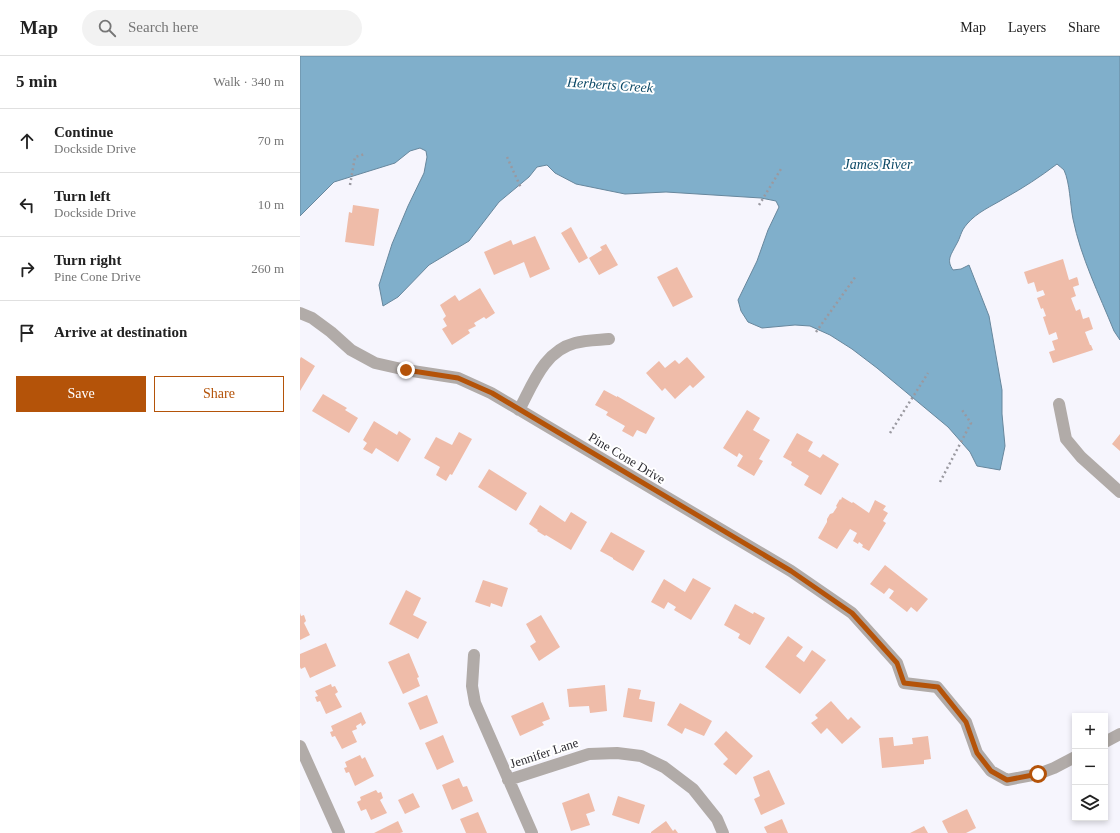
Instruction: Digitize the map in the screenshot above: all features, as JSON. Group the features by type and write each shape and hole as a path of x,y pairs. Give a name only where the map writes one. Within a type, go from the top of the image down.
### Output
{"street":[{"name":"Pine Cone Drive","path":"300,313 312,318 351,350 375,363 406,370 458,378 492,393 791,571 852,613 897,663 904,683 938,687 966,722 977,753 991,771 1007,780 1038,774 1072,759"},
{"path":"520,410 543,366 558,350 575,343 609,339"},
{"path":"1059,404 1066,439 1081,457 1120,492"},
{"path":"474,655 472,686 475,703 532,833"},
{"path":"1108,740 1120,734"},
{"path":"300,746 339,833"},
{"name":"Jennifer Lane","path":"508,780 589,754 617,753 641,756 664,767 693,789 717,819 723,833"}],"path":[{"path":"350,185 355,157 366,154"},
{"path":"507,157 521,188"},
{"path":"759,205 781,169"},
{"path":"816,332 856,276"},
{"path":"890,433 928,373"},
{"path":"940,482 971,423 962,410"}],"water":[{"name":"James River","path":"300,56 1120,56 1120,340 1114,331 1086,262 1076,233 1066,175 1064,170 1057,164 1031,182 975,216 963,230 950,258 950,263 953,270 961,269 969,265 989,316 1002,390 1002,414 1005,446 1000,470 977,466 970,452 948,427 877,368 830,335 810,326 795,325 762,328 748,322 741,311 738,300 757,261 768,230 779,207 776,201 761,198 666,192 625,194 576,184 555,173 547,165 537,167 529,177 499,202 469,241 429,265 398,297 383,306 379,285 392,244 424,173 427,157 426,151 420,148 410,151 395,163 334,182 300,216"}],"building":[{"path":"353,205 379,209 374,246 345,242 349,212 352,213"},
{"path":"571,227 588,258 579,263 561,233"},
{"path":"535,236 550,269 530,278 524,262 494,275 484,252 511,240 513,245"},
{"path":"606,244 618,265 599,275 589,258 602,250 600,247"},
{"path":"1063,259 1069,280 1077,277 1078,280 1079,285 1073,287 1076,296 1071,298 1076,311 1080,309 1083,319 1089,317 1093,329 1085,332 1093,350 1053,363 1049,352 1055,350 1052,341 1058,339 1056,332 1049,335 1043,317 1046,316 1043,308 1041,309 1037,298 1045,295 1043,290 1037,292 1034,282 1028,284 1024,272"},
{"path":"677,267 693,297 673,307 657,277"},
{"path":"480,288 495,313 486,319 484,317 474,323 476,326 468,330 470,333 452,345 442,329 447,326 443,319 446,316 440,305 455,295 459,301"},
{"path":"301,357 315,366 300,391 300,359"},
{"path":"687,357 705,377 693,388 690,385 675,399 665,388 662,391 646,373 659,361 665,368 675,360 679,364"},
{"path":"604,390 655,418 646,434 637,430 633,437 622,431 625,426 606,415 608,412 595,405"},
{"path":"323,394 347,408 345,410 358,418 349,433 312,411"},
{"path":"747,410 760,418 753,430 770,440 759,459 763,461 754,476 737,466 743,456 739,453 737,457 723,448"},
{"path":"374,421 397,435 399,431 411,439 398,462 376,448 372,454 363,449 367,443 363,440"},
{"path":"459,432 472,439 452,475 450,474 446,481 436,475 440,467 424,458 436,437 452,445"},
{"path":"797,433 813,442 808,451 820,458 823,454 839,464 821,495 804,485 809,476 791,465 792,462 783,457"},
{"path":"1120,434 1120,451 1112,444"},
{"path":"489,469 527,493 516,511 478,487"},
{"path":"842,497 852,503 853,502 869,513 875,500 886,506 883,510 888,513 883,521 886,523 869,551 862,547 863,545 859,542 858,544 853,541 857,533 850,529 837,549 818,538 827,522 827,519 830,514 833,513"},
{"path":"540,505 565,522 571,512 587,522 571,550 546,535 545,536 529,524"},
{"path":"611,532 645,551 633,571 600,551"},
{"path":"885,565 928,599 917,612 911,607 907,612 889,598 894,591 889,588 884,594 870,584"},
{"path":"693,578 711,588 691,620 674,610 676,607 668,602 664,609 651,602 664,579 685,592"},
{"path":"483,580 508,588 502,607 491,603 490,607 475,602"},
{"path":"406,590 421,598 413,615 427,622 418,639 389,624"},
{"path":"735,604 753,614 754,612 765,618 750,645 738,638 740,634 724,625"},
{"path":"300,613 301,616 304,615 306,621 304,623 310,635 300,640"},
{"path":"541,615 560,647 539,661 530,646 536,642 526,624"},
{"path":"788,636 803,647 796,656 804,662 812,650 826,660 800,694 765,667"},
{"path":"326,643 336,666 310,678 305,667 301,669 300,667 300,654"},
{"path":"409,653 419,677 417,678 420,686 403,694 388,662"},
{"path":"331,684 332,687 335,686 338,692 335,694 342,707 326,714 320,701 317,702 315,697 318,696 315,691"},
{"path":"605,685 607,711 590,713 589,706 569,707 567,689"},
{"path":"628,688 641,690 639,699 655,702 652,722 623,717"},
{"path":"427,695 438,723 420,730 408,703"},
{"path":"831,701 848,720 851,717 861,727 842,744 827,728 821,734 811,723 818,718 815,715"},
{"path":"543,702 550,719 542,722 544,725 520,736 511,716"},
{"path":"680,703 712,721 704,736 685,728 682,734 667,725"},
{"path":"361,712 366,723 362,726 361,723 356,726 357,729 352,731 357,742 342,749 335,736 332,737 330,732 333,731 331,726"},
{"path":"726,731 753,756 736,775 723,764 728,759 714,744"},
{"path":"443,735 454,762 437,770 425,743"},
{"path":"928,736 931,759 924,760 924,764 882,768 879,738 893,737 894,746 913,744 912,738"},
{"path":"360,755 362,759 365,757 374,776 355,786 349,772 346,773 344,768 347,767 345,762"},
{"path":"769,770 785,804 761,815 754,799 760,796 753,777"},
{"path":"459,778 463,787 467,786 473,801 452,810 442,785"},
{"path":"376,790 378,793 381,792 383,798 380,800 387,813 371,820 366,809 361,811 357,802 361,800 360,797"},
{"path":"413,793 420,807 405,814 398,800"},
{"path":"589,793 595,811 586,814 590,825 571,831 562,803"},
{"path":"618,796 645,805 639,824 612,815"},
{"path":"967,809 976,828 966,833 948,833 942,821"},
{"path":"478,812 487,833 466,833 460,819"},
{"path":"782,819 788,833 767,833 764,827"},
{"path":"398,821 403,832 374,833"},
{"path":"666,821 673,831 675,829 678,833 651,833 651,832"},
{"path":"924,826 928,833 910,833"}],"route":[{"path":"406,370 458,378 492,393 791,571 852,613 897,663 904,683 938,687 966,722 977,753 991,771 1007,780 1038,774"}],"water label":[{"name":"Herberts Creek","path":"610,85"}]}
